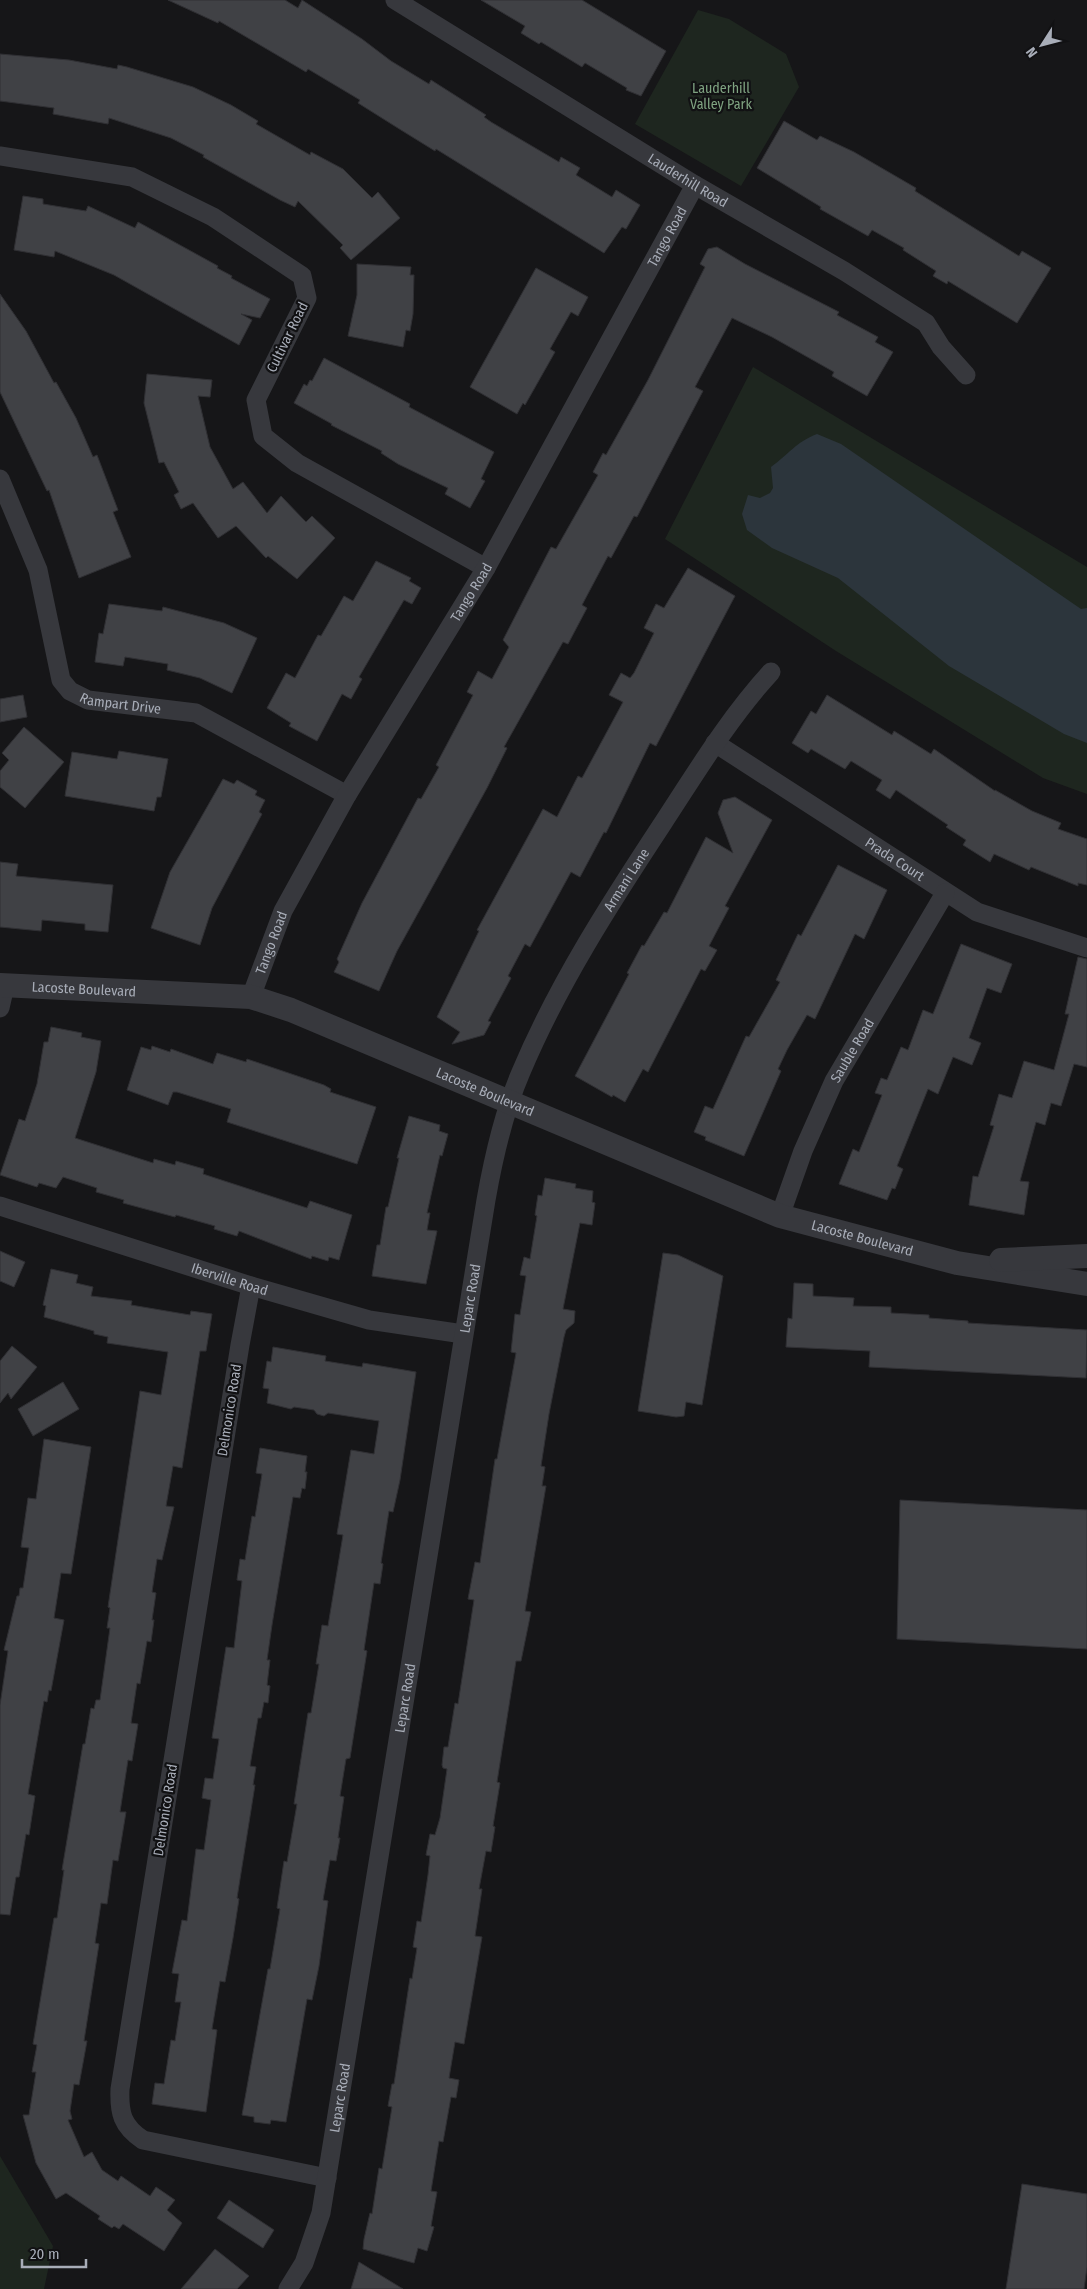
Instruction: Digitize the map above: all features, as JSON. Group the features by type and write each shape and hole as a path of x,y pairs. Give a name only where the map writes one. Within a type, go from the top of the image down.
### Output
{"street":[{"name":"Lauderhill Road","path":"395,0 694,185 844,271 926,323 941,347 966,375"},
{"name":"Cultivar Road","path":"0,156 132,177 213,217 302,276 307,298 256,400 263,436 297,463 486,568"},
{"name":"Tango Road","path":"251,997 283,911 347,795 486,568 694,185"},
{"name":"Rampart Drive","path":"0,479 38,570 61,680 70,691 88,700 196,712 347,795"},
{"name":"Armani Lane","path":"511,1103 520,1073 554,1001 632,869 744,701 771,672"},
{"name":"Prada Court","path":"715,743 944,893 977,912 1087,948"},
{"name":"Sauble Road","path":"780,1216 803,1151 834,1081 944,893"},
{"name":"Lacoste Boulevard","path":"2,993 251,997 291,1010 780,1216 957,1262 1087,1284"},
{"name":"Leparc Road","path":"288,2289 304,2263 321,2213 463,1334 492,1168 511,1103"},
{"name":"Iberville Road","path":"0,1206 251,1286 369,1320 463,1334"},
{"name":"Lacoste Boulevard","path":"957,1262 1087,1256"},
{"name":"Delmonico Road","path":"251,1286 238,1355 123,2070 119,2109 125,2123 134,2134 143,2140 327,2178"}],"green space":[{"name":"Lauderhill Valley Park","path":"698,10 729,19 786,54 799,87 741,186 635,124"},
{"path":"753,367 1087,567 1087,794 1043,778 836,651 665,539"},
{"path":"0,2156 53,2246 44,2289 0,2289"}],"shaded area":[{"path":"817,434 841,444 1081,609 1087,608 1087,743 1064,734 949,666 838,578 772,548 747,530 742,514 748,495 760,498 770,493 773,488 771,467 798,445"}],"building":[{"path":"168,0 285,0 298,8 302,0 362,39 391,61 429,84 431,80 486,115 484,117 491,122 559,162 561,157 580,168 576,175 612,197 616,190 640,205 626,229 622,227 604,253 436,149 435,151 401,130 358,103 360,100 308,69 306,72 219,21 218,23"},
{"path":"481,0 582,0 666,51 641,96 626,90 627,88 585,63 582,67 541,42 539,44 521,33 525,26"},
{"path":"0,54 69,60 117,69 118,65 193,87 231,105 258,121 256,124 310,155 311,152 343,169 372,198 378,192 400,218 351,260 340,248 343,245 298,201 295,207 280,200 203,157 204,155 171,138 109,118 108,124 53,114 54,108 0,101"},
{"path":"784,121 817,140 820,136 854,152 916,188 915,191 1019,256 1022,251 1051,268 1017,323 948,281 947,284 933,276 936,271 903,250 904,248 872,230 868,236 820,209 821,207 757,168"},
{"path":"23,196 43,199 43,204 86,211 88,206 135,228 138,222 218,266 217,268 232,276 231,278 270,299 260,318 241,314 252,320 239,345 114,275 55,251 54,257 14,250"},
{"path":"717,247 745,264 839,312 837,315 878,337 875,342 893,352 867,396 832,376 834,372 772,337 732,318 695,387 703,391 637,517 634,516 611,558 608,556 582,605 587,608 568,644 563,642 504,747 507,748 487,788 397,951 379,991 334,972 339,962 337,959 362,903 418,798 421,799 439,767 436,765 473,695 467,692 478,671 492,679 509,647 503,640 551,547 556,549 598,475 593,472 603,453 606,455 648,380 705,267 700,264 708,249"},
{"path":"357,264 411,267 410,275 414,275 413,314 410,331 406,330 403,347 348,336 357,295"},
{"path":"536,268 588,297 578,316 571,312 550,349 555,352 525,405 523,403 517,414 470,387"},
{"path":"0,294 26,331 54,383 56,382 76,418 93,457 97,455 118,510 113,512 131,557 79,578 49,490 47,491 0,392"},
{"path":"324,358 410,404 409,407 494,452 481,479 485,481 470,508 445,494 448,488 398,464 381,453 382,451 331,425 294,403 304,384 307,386 310,380 312,381"},
{"path":"147,374 212,380 210,397 198,396 210,447 233,489 243,482 267,513 281,496 306,522 312,516 335,538 297,579 268,556 266,558 236,526 218,538 193,503 181,509 174,495 179,492 164,462 159,463 144,403"},
{"path":"376,561 411,578 409,581 421,588 412,604 404,600 359,677 362,679 351,699 342,694 317,741 289,726 291,723 267,708 286,673 295,678 318,635 321,636 344,596 353,601"},
{"path":"688,568 735,596 656,746 650,743 606,833 604,832 580,877 571,872 530,947 525,944 508,976 511,978 488,1021 491,1022 484,1035 452,1044 460,1032 437,1017 479,931 477,930 543,809 557,817 578,776 582,778 623,702 609,695 621,673 630,678 634,673 654,633 644,628 656,604 664,608"},
{"path":"109,604 162,611 163,607 224,623 257,638 232,693 200,678 167,670 168,664 125,657 123,666 95,662 99,633 103,634"},
{"path":"23,695 27,717 0,722 0,699"},
{"path":"827,695 892,735 894,731 931,754 934,749 995,791 1032,811 1061,823 1058,829 1087,839 1087,885 1078,883 1078,886 1031,867 1029,870 994,854 990,862 963,845 966,840 946,827 948,825 896,790 890,799 876,790 882,780 851,761 845,769 811,749 808,753 792,743 811,711 816,714"},
{"path":"24,727 64,762 25,808 0,787 0,771 9,760 2,753"},
{"path":"119,751 168,759 161,797 157,797 154,811 65,796 72,752 117,759"},
{"path":"223,779 234,784 237,780 257,791 255,795 265,800 259,812 262,814 212,908 200,945 151,928 170,872"},
{"path":"735,797 772,820 725,906 729,908 709,946 717,950 705,971 701,969 648,1072 643,1069 625,1102 613,1095 612,1097 575,1076 629,974 627,973 642,945 644,946 664,912 667,913 706,837 733,853 718,813 723,800"},
{"path":"0,862 18,864 16,876 113,885 108,932 85,930 85,924 42,920 41,931 0,927"},
{"path":"838,865 887,890 864,939 855,934 815,1019 807,1015 787,1050 778,1069 781,1071 744,1156 705,1140 706,1137 694,1132 705,1106 713,1109 746,1036 749,1037 780,982 776,980 798,934 801,936"},
{"path":"961,944 1012,964 1001,993 987,988 969,1038 981,1043 972,1065 953,1057 938,1094 928,1089 897,1166 903,1169 895,1189 892,1188 887,1200 839,1184 853,1149 859,1152 882,1095 875,1093 881,1078 887,1080 901,1047 908,1050 923,1010 933,1014"},
{"path":"1078,957 1087,959 1087,1067 1074,1064 1061,1106 1051,1103 1045,1125 1036,1122 1020,1181 1029,1182 1024,1215 969,1205 973,1176 978,1177 994,1126 990,1125 999,1094 1012,1098 1024,1061 1054,1070 1069,1014 1065,1014"},
{"path":"51,1027 82,1033 81,1037 101,1041 96,1072 75,1138 153,1163 154,1159 175,1165 176,1161 204,1169 203,1174 307,1208 310,1201 352,1215 339,1260 329,1257 328,1261 312,1256 311,1259 239,1231 237,1236 214,1229 215,1226 123,1203 124,1200 96,1192 97,1188 63,1177 56,1188 39,1183 37,1187 0,1175 19,1119 25,1121 37,1084 44,1042 48,1042"},
{"path":"152,1046 170,1052 171,1049 213,1064 217,1053 246,1062 247,1059 324,1085 331,1089 330,1092 376,1107 357,1164 227,1122 231,1109 177,1092 173,1092 168,1105 127,1090 141,1047 151,1050"},
{"path":"409,1116 440,1125 439,1131 448,1134 442,1156 440,1155 427,1213 430,1213 427,1230 437,1231 426,1284 372,1276 377,1245 380,1245 386,1207 388,1207 399,1158 397,1158"},
{"path":"545,1178 576,1184 575,1188 593,1191 592,1202 595,1203 592,1225 580,1223 563,1309 575,1311 574,1323 566,1330 564,1337 541,1466 545,1467 542,1486 546,1486 525,1611 531,1612 521,1661 516,1661 497,1782 500,1783 491,1852 486,1851 479,1889 482,1889 475,1936 482,1937 464,2044 455,2042 449,2078 459,2080 456,2098 451,2097 443,2142 439,2141 431,2191 437,2192 431,2226 434,2227 427,2251 418,2248 414,2263 363,2249 364,2239 370,2213 372,2214 379,2168 382,2169 392,2107 388,2106 392,2084 394,2084 410,1978 412,1979 417,1948 413,1947 417,1921 421,1922 428,1875 430,1856 426,1855 430,1834 435,1835 440,1818 447,1769 443,1768 442,1765 444,1747 448,1747 455,1703 458,1704 474,1600 468,1599 475,1562 480,1563 495,1459 497,1459 516,1353 511,1352 515,1314 520,1315 526,1276 520,1275 524,1257 530,1259 537,1216 535,1215 538,1195 542,1196"},
{"path":"0,1251 25,1262 14,1287 0,1281"},
{"path":"663,1253 678,1255 723,1276 702,1405 686,1402 684,1416 676,1417 638,1411"},
{"path":"51,1269 78,1275 76,1283 93,1287 91,1296 132,1301 131,1305 190,1315 191,1311 212,1314 206,1351 200,1351 182,1468 173,1466 166,1506 174,1507 162,1560 157,1559 152,1592 156,1593 151,1642 147,1641 140,1684 137,1683 131,1723 138,1724 132,1761 128,1760 120,1812 126,1812 118,1861 113,1860 107,1904 101,1903 95,1943 99,1944 84,2041 87,2041 79,2085 74,2084 70,2111 72,2119 68,2120 84,2157 92,2152 102,2170 118,2181 121,2176 150,2196 156,2187 175,2200 167,2210 182,2223 164,2251 123,2224 119,2229 114,2226 112,2228 98,2219 100,2216 66,2193 56,2199 36,2163 23,2115 29,2115 36,2072 32,2072 37,2045 33,2044 54,1918 57,1918 64,1870 62,1870 83,1744 85,1744 91,1708 94,1709 96,1700 100,1700 110,1628 107,1628 110,1608 108,1607 140,1391 161,1395 168,1352 107,1343 108,1337 94,1334 94,1331 44,1317 46,1306 43,1305"},
{"path":"794,1283 813,1284 813,1296 854,1298 853,1306 891,1307 891,1313 929,1315 929,1318 968,1321 968,1323 1087,1330 1086,1378 869,1367 870,1351 786,1347 788,1318 792,1319"},
{"path":"12,1346 37,1367 11,1399 8,1393 0,1403 0,1361"},
{"path":"273,1347 326,1356 325,1361 362,1367 363,1363 416,1372 400,1480 393,1512 389,1511 381,1563 383,1564 380,1584 374,1583 364,1650 367,1651 350,1758 346,1759 340,1796 344,1797 338,1838 340,1838 336,1861 330,1860 323,1900 328,1901 319,1966 312,2000 307,1999 286,2122 271,2120 270,2124 254,2122 254,2117 242,2115 280,1909 277,1908 284,1861 287,1862 297,1804 294,1804 308,1713 311,1713 319,1664 316,1664 322,1625 328,1626 343,1535 337,1534 351,1450 374,1454 379,1421 328,1413 324,1416 317,1414 314,1410 294,1407 291,1409 267,1403 269,1389 263,1388 267,1361 271,1362"},
{"path":"63,1382 79,1409 33,1436 18,1409"},
{"path":"44,1439 91,1447 71,1574 61,1573 54,1618 64,1620 51,1691 49,1690 47,1702 44,1701 28,1794 35,1796 29,1835 26,1834 10,1915 0,1914 0,1705 8,1651 4,1650 17,1596 19,1596 20,1588 23,1588 29,1548 21,1547 28,1498 36,1499"},
{"path":"260,1448 307,1456 305,1472 307,1472 305,1489 302,1488 300,1498 293,1497 272,1625 267,1660 270,1660 267,1685 270,1686 268,1703 264,1702 261,1718 258,1718 250,1766 256,1767 253,1785 255,1785 237,1898 239,1899 233,1938 225,1982 220,1981 212,2029 217,2030 206,2112 152,2104 155,2083 164,2084 171,2040 175,2041 181,2002 175,2002 179,1974 172,1973 182,1920 187,1921 196,1849 204,1850 211,1800 202,1798 205,1778 213,1779 219,1739 212,1738 226,1647 234,1648 242,1581 237,1580 240,1559 245,1560 252,1516 255,1517 262,1474 256,1473"},
{"path":"900,1500 1087,1510 1087,1649 897,1639"},
{"path":"1022,2184 1087,2194 1087,2267 1084,2289 1006,2289"},
{"path":"229,2200 274,2230 263,2248 217,2218"},
{"path":"215,2249 249,2276 237,2289 181,2289"},
{"path":"359,2262 403,2289 351,2289"}]}
